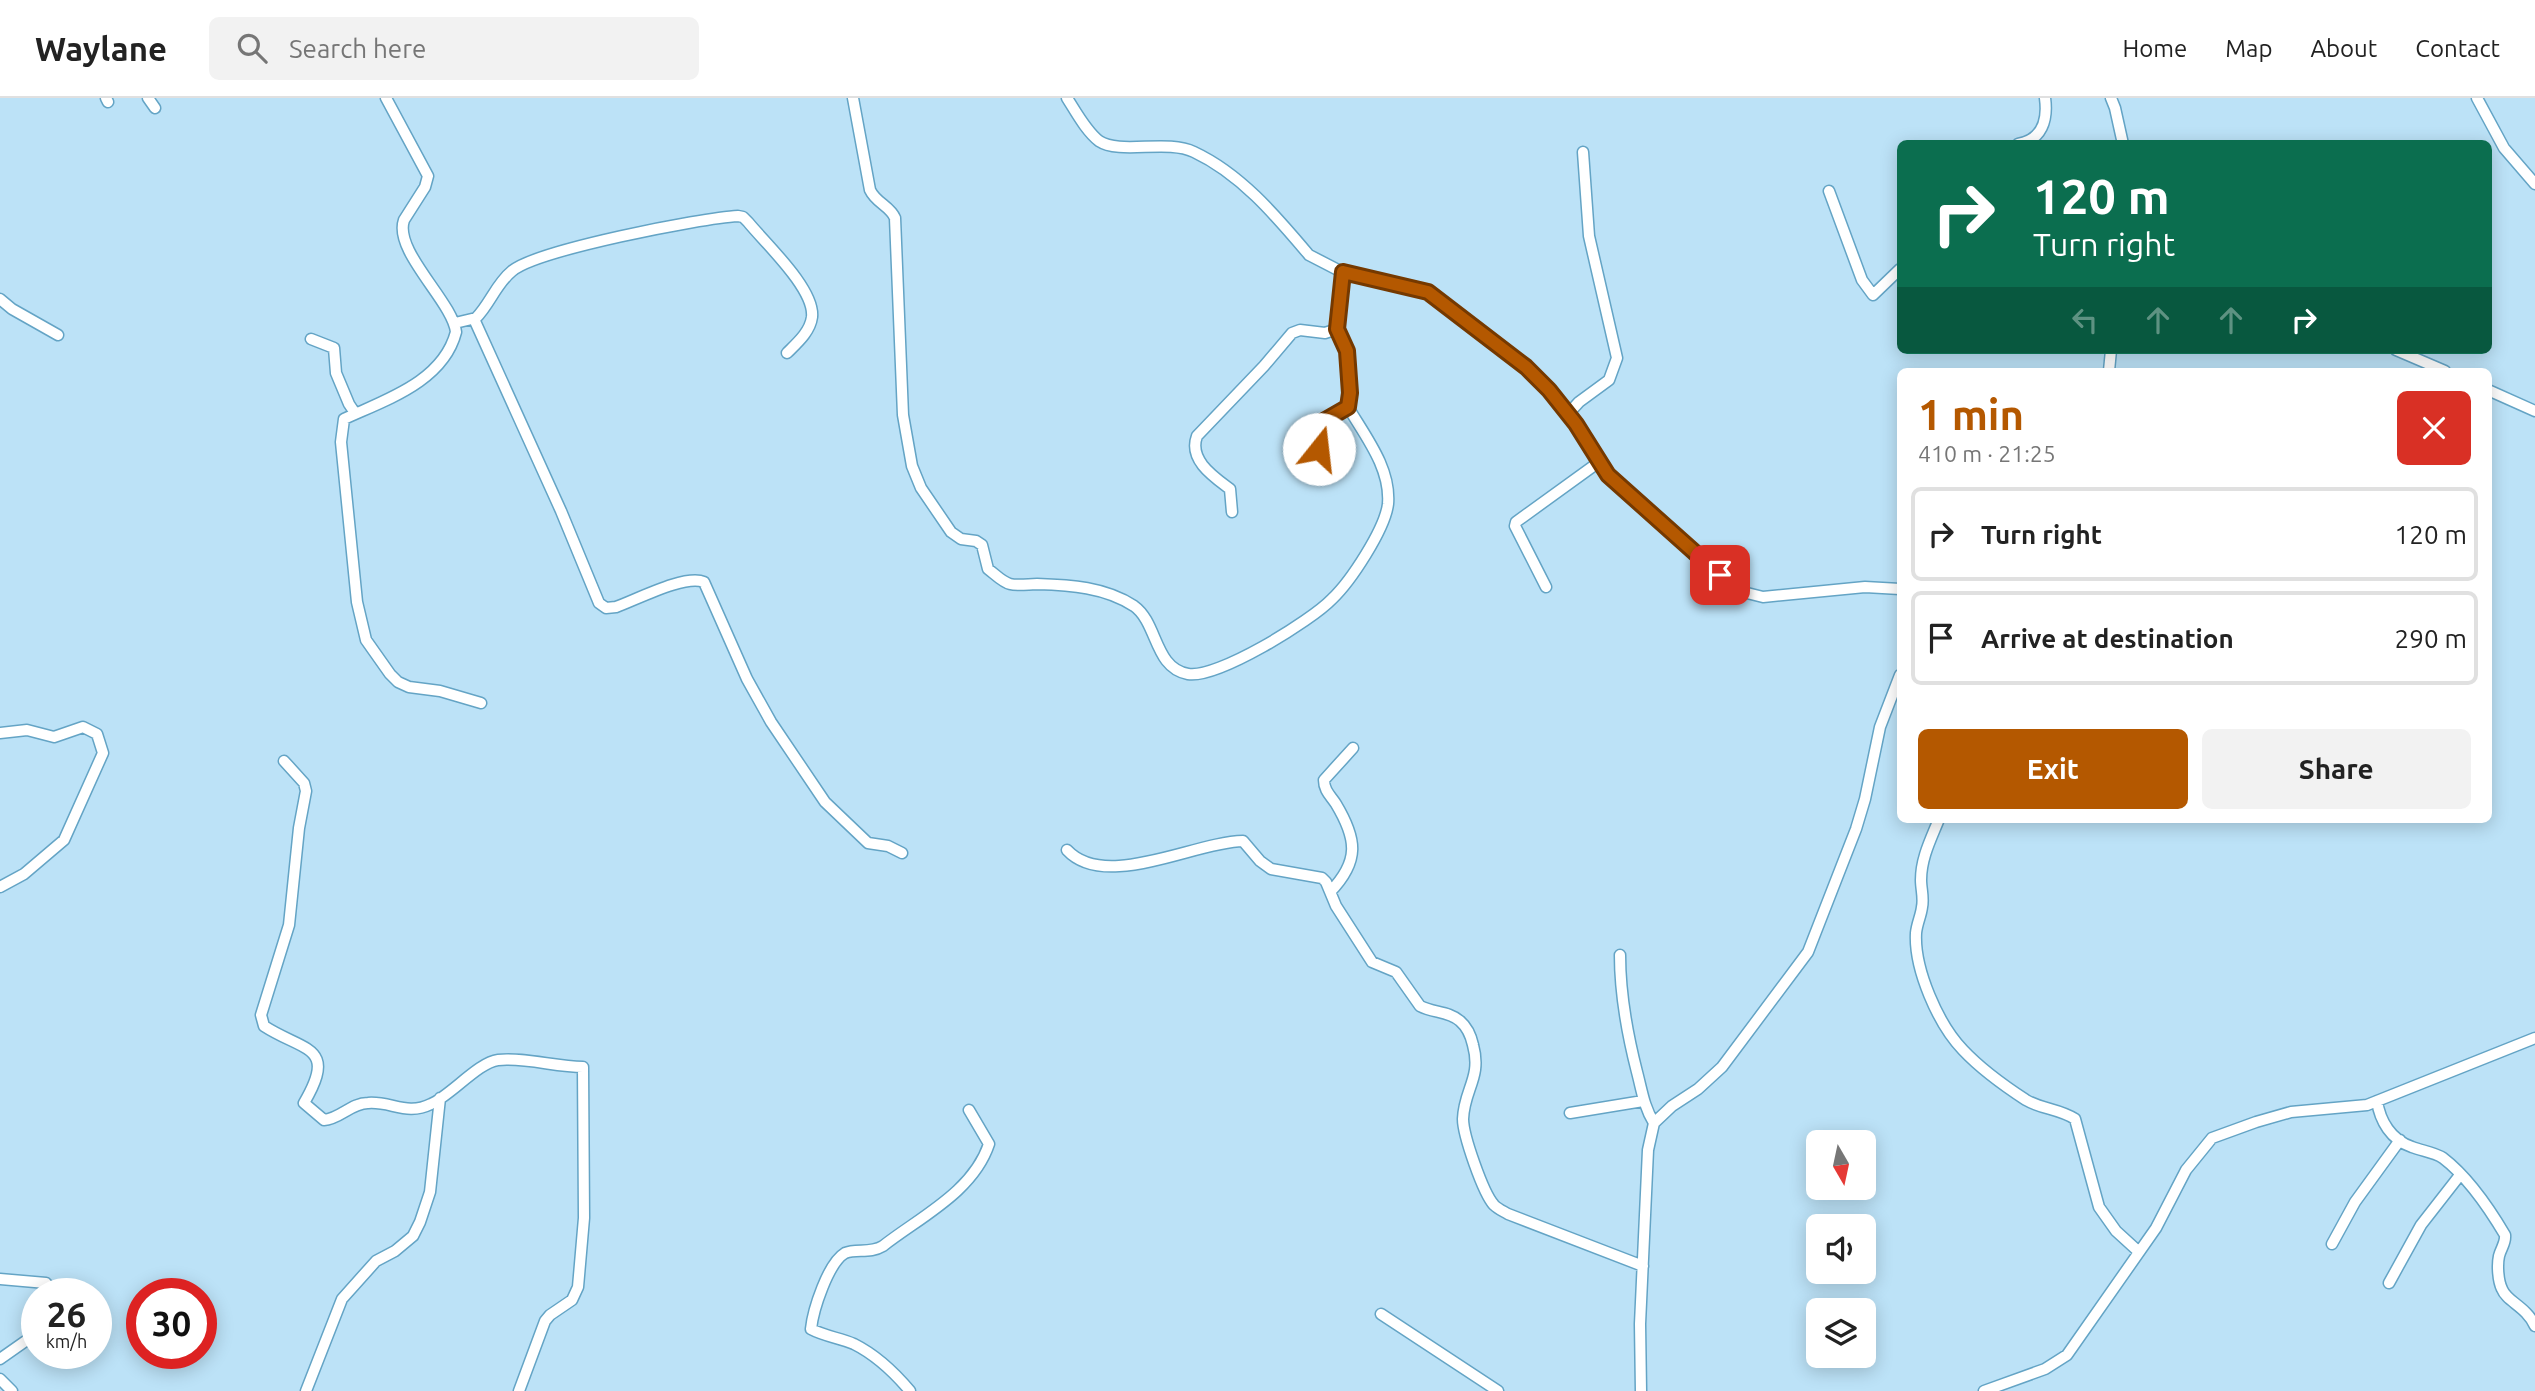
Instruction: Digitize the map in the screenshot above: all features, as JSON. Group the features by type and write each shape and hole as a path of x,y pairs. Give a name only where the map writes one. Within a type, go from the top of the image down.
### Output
{"street":[{"path":"148,98 155,108"},
{"path":"386,98 428,176 425,187 402,225 405,239 428,284 455,323 454,339 438,364 422,380 344,419 341,442 357,602 366,640 398,682 409,687 440,691 481,703"},
{"path":"853,98 870,190 895,219 903,415 915,477 951,532 961,539 976,541 982,545 988,569 1004,581 1013,584 1083,587 1128,603 1142,613 1167,661 1186,674 1236,662 1332,600 1384,519 1388,505 1384,473 1380,461 1348,407 1350,393 1347,351 1337,329 1343,272"},
{"path":"1067,98 1091,133 1104,144 1183,148 1211,161 1245,186 1310,254 1330,267 1412,286 1433,295 1526,367 1568,414 1599,463 1629,495 1735,590 1763,597 1857,587 1897,589"},
{"path":"2027,140 2036,136 2043,127 2046,98"},
{"path":"2111,98 2122,140"},
{"path":"2477,98 2504,148 2535,184"},
{"path":"1568,414 1579,402 1609,380 1617,358 1589,236 1583,152"},
{"path":"1829,191 1862,280 1873,295 1897,272"},
{"path":"455,323 474,319 480,314 495,288 511,271 532,261 670,227 738,216 748,222 793,275 810,303 813,313 807,330 787,353"},
{"path":"0,299 12,309 58,335"},
{"path":"474,319 562,511 599,603 606,608 617,607 679,583 692,580 704,582 747,680 825,802 868,843 888,846 902,853"},
{"path":"1232,512 1230,489 1209,473 1198,455 1195,441 1292,333 1300,330 1325,333 1337,329"},
{"path":"311,339 334,348 336,373 355,413"},
{"path":"2405,354 2438,368"},
{"path":"2492,392 2535,411"},
{"path":"1319,449 1322,422 1348,407"},
{"path":"1546,587 1515,526 1516,522 1599,463"},
{"path":"1641,1391 1640,1337 1648,1150 1654,1123 1722,1067 1808,952 1856,829 1880,727 1897,683"},
{"path":"0,733 27,730 54,737 83,727 97,734 103,753 69,834 24,874 0,887"},
{"path":"1330,892 1347,871 1353,842 1342,815 1325,790 1324,780 1353,748"},
{"path":"284,761 304,783 306,791 299,828 289,925 261,1015 262,1021 272,1031 309,1049 315,1055 320,1068 304,1103 324,1120 332,1119 361,1104 378,1103 409,1109 426,1106 497,1060 583,1067 584,1218 578,1287 572,1300 545,1321 519,1391"},
{"path":"1937,823 1924,853 1922,908 1916,932 1920,966 1930,995 1962,1049 2025,1099 2043,1109 2075,1119 2099,1207 2116,1231 2139,1252"},
{"path":"1067,850 1075,859 1091,865 1121,866 1202,847 1243,841 1260,861 1271,869 1307,873 1322,878 1336,906 1372,962 1396,972 1420,1006 1448,1014 1460,1020 1466,1028 1472,1040 1477,1065 1463,1120 1476,1165 1496,1207 1643,1266"},
{"path":"1620,954 1622,1003 1643,1101 1654,1123"},
{"path":"1984,1391 2045,1369 2067,1355 2156,1228 2186,1170 2213,1138 2256,1122 2298,1111 2357,1106 2377,1101 2535,1038"},
{"path":"306,1391 342,1300 376,1261 395,1251 413,1236 421,1222 430,1192 440,1098"},
{"path":"1570,1113 1643,1101"},
{"path":"2377,1101 2382,1122 2400,1140 2412,1147 2441,1156 2477,1194 2505,1235 2506,1240 2498,1264 2502,1289 2525,1310 2535,1326"},
{"path":"910,1391 896,1375 867,1351 811,1329 813,1314 818,1295 844,1254 876,1251 949,1198 971,1174 989,1144 969,1110"},
{"path":"2332,1244 2355,1202 2400,1140"},
{"path":"2389,1283 2416,1232 2460,1175"},
{"path":"0,1279 21,1281"},
{"path":"1381,1314 1498,1391"},
{"path":"0,1359 21,1344"},
{"path":"0,1379 12,1391"}],"route":[{"path":"1319,449 1322,422 1341,413 1348,407 1350,399 1347,351 1337,329 1343,272 1412,286 1433,295 1526,367 1549,390 1576,424 1608,475 1720,575"}]}
